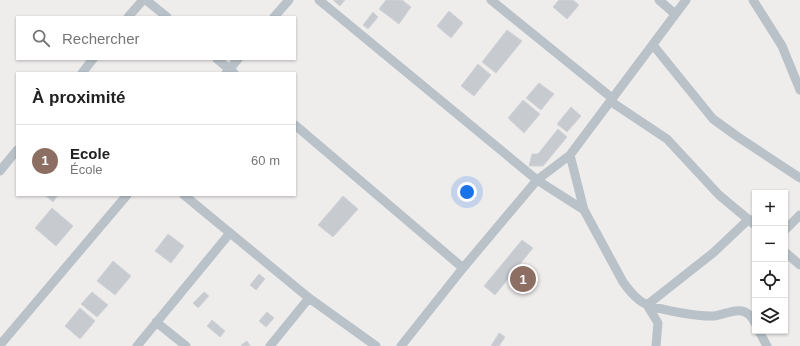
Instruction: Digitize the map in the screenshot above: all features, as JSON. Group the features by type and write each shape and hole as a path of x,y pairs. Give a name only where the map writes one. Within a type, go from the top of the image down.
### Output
{"street":[{"path":"129,16 143,0"},
{"path":"146,0 166,16"},
{"path":"275,16 289,0"},
{"path":"319,0 537,180 584,210"},
{"path":"491,0 638,121 667,138 719,195 752,222 647,305"},
{"path":"659,0 675,14"},
{"path":"401,346 463,268 537,180 570,155 686,0"},
{"path":"753,0 782,46 800,90"},
{"path":"653,45 713,119 738,138 800,178"},
{"path":"83,72 92,60"},
{"path":"218,60 230,72 237,60"},
{"path":"296,126 463,268"},
{"path":"0,171 16,151"},
{"path":"570,155 584,210 623,282 631,293 647,305 658,322 656,346"},
{"path":"0,346 126,196"},
{"path":"185,196 309,298 376,346"},
{"path":"788,227 800,215"},
{"path":"136,346 230,233"},
{"path":"788,255 800,265"},
{"path":"270,346 309,298"},
{"path":"647,305 698,315 715,316 738,310 744,311 752,317"},
{"path":"156,322 186,346"},
{"path":"761,334 767,346"}],"building":[{"path":"333,0 345,0 340,6"},
{"path":"386,0 402,0 411,7 399,24 379,9"},
{"path":"559,0 573,0 579,5 567,19 553,7"},
{"path":"449,11 463,23 451,38 437,26"},
{"path":"373,12 378,17 368,29 363,25"},
{"path":"507,30 522,41 496,73 482,62"},
{"path":"478,64 491,75 474,96 461,86"},
{"path":"539,83 554,94 541,110 526,98"},
{"path":"523,100 540,114 524,133 508,118"},
{"path":"571,107 581,116 567,132 557,124"},
{"path":"558,129 567,137 543,166 529,166 532,154 538,154"},
{"path":"46,196 57,196 53,202"},
{"path":"343,196 358,209 333,237 318,225"},
{"path":"52,208 73,226 56,246 35,228"},
{"path":"168,234 184,246 171,263 155,251"},
{"path":"522,240 533,248 495,295 484,286"},
{"path":"113,261 131,276 115,295 97,281"},
{"path":"259,274 265,279 256,290 250,285"},
{"path":"92,292 108,305 97,317 81,304"},
{"path":"204,292 209,296 198,308 193,303"},
{"path":"80,308 95,321 80,339 65,326"},
{"path":"267,312 274,318 266,327 259,321"},
{"path":"212,320 225,331 220,337 207,326"},
{"path":"499,333 505,337 499,346 491,346"},
{"path":"247,341 250,346 241,345"}],"place":[{"name":"Ecole","path":"523,279"}]}
